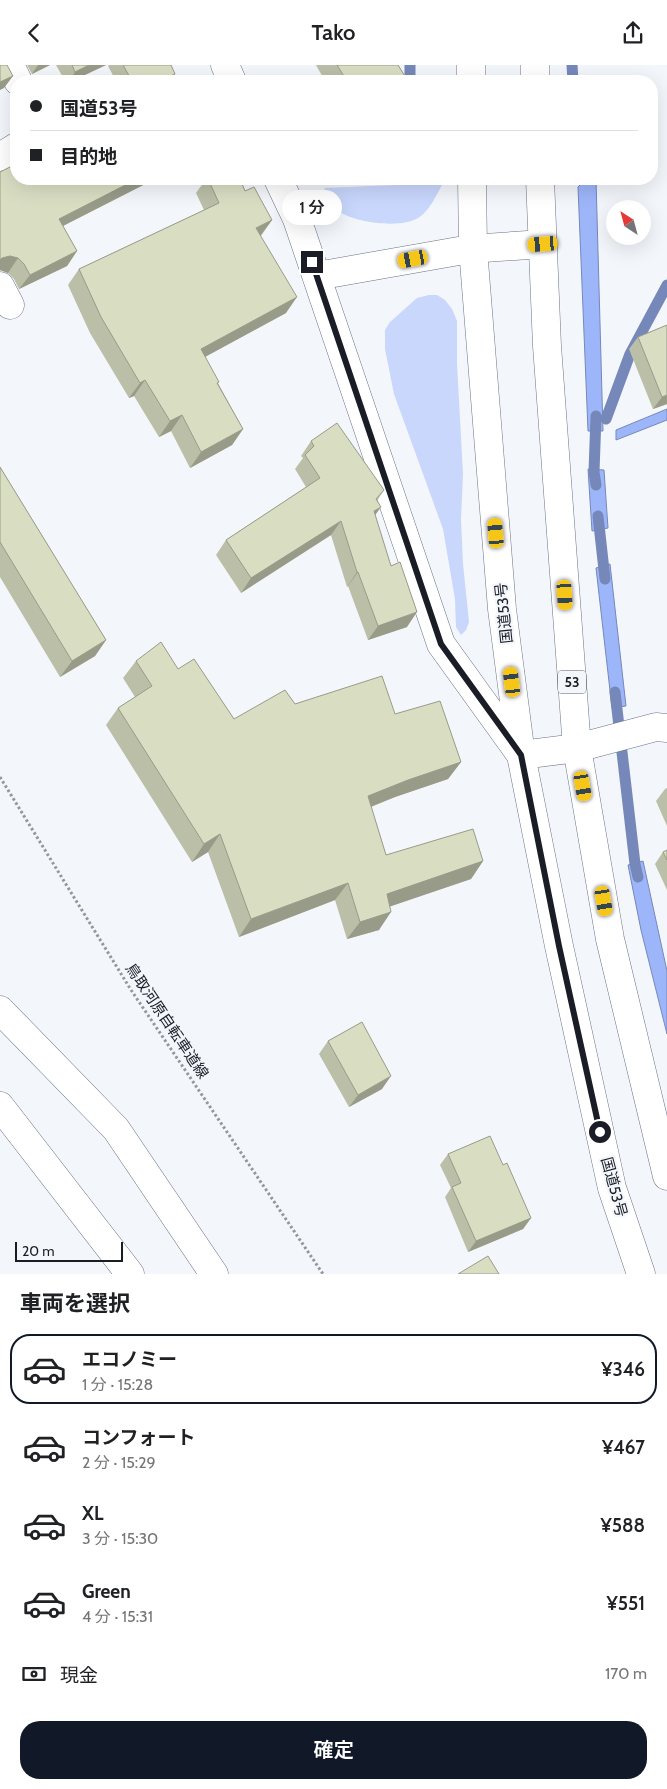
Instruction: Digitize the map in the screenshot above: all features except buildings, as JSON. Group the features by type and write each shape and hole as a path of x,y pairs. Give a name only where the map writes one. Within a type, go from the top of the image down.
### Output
{"main road":[{"path":"281,185 297,219 317,276 441,644 521,755 577,748 656,727 667,728"},
{"name":"国道53号","path":"472,185 473,249 502,609 521,755 559,946 612,1188 640,1274"},
{"name":"53","path":"540,185 547,346 577,748 610,939 667,1176"},
{"path":"317,276 473,249 543,244"},
{"path":"0,1010 116,1129 214,1274"},
{"path":"0,1106 130,1274"}],"path":[{"name":"鳥取河原自転車道線","path":"0,777 131,990 323,1274"}],"shaded area":[{"path":"442,185 426,212 418,218 389,224 364,221 343,214 334,207 324,188"},
{"path":"437,295 445,300 452,309 457,321 457,364 463,474 461,520 469,622 466,630 461,635 456,627 455,599 443,529 394,394 385,349 385,330 390,322 417,298"}],"water":[{"path":"580,185 596,185 603,431 588,431 578,187"},
{"path":"667,409 667,420 616,440 616,430"},
{"path":"588,469 604,470 608,528 592,531"},
{"path":"610,564 626,706 612,708 596,568"},
{"path":"643,861 667,971 667,1034 641,930 628,865"}],"waterway":[{"path":"410,65 410,75"},
{"path":"572,65 573,75"},
{"path":"606,419 630,354 667,285"},
{"path":"596,416 594,472 596,485"},
{"path":"598,516 605,579"},
{"path":"615,692 638,877"}],"route":[{"path":"312,262 441,644 521,755 559,946 600,1132"}]}
